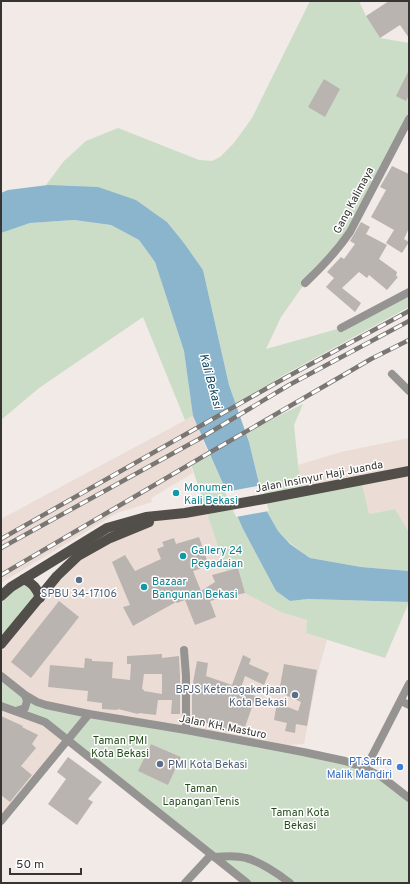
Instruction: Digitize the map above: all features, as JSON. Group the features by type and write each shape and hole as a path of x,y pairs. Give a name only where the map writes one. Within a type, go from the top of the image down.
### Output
{"main road":[{"name":"Jalan Insinyur Haji Juanda","path":"1,644 57,576 78,556 110,538 146,523 185,513 409,471"},
{"name":"Jalan Insinyur Haji Juanda","path":"1,596 11,587 107,528 146,517 185,513"},
{"path":"24,579 33,584 40,598"}],"street":[{"name":"Gang Kalimaya","path":"306,283 329,260 350,232 409,119"},
{"path":"341,328 409,292"},
{"path":"392,374 409,391"},
{"path":"184,650 186,676 186,730"},
{"name":"Jalan KH. Masturo","path":"1,676 25,695 46,705 322,756 362,767 391,783 409,798"},
{"path":"362,767 370,762 409,684"},
{"path":"16,711 25,708 27,701 25,695"},
{"path":"401,701 409,705"},
{"path":"1,706 45,722 247,883"},
{"path":"1,821 89,714"},
{"path":"185,883 213,856 228,855 248,858 279,874 290,883"}],"shaded area":[{"path":"193,416 208,453 190,463 193,473 151,498 152,502 117,513 1,583 1,519"},
{"path":"409,438 409,532 395,509 369,514 303,492 298,465 341,452"},
{"path":"206,509 226,571 238,568 283,613 307,620 306,633 327,640 318,672 304,744 270,746 46,705 1,676 1,644 78,556 146,523"},
{"path":"1,706 45,722 68,739 1,821"}],"green space":[{"path":"310,1 359,1 366,16 380,38 409,43 409,119 350,232 305,283 281,317 266,349 341,328 409,293 409,307 280,377 237,408 229,385 203,270 167,222 136,200 46,185 64,161 86,141 118,128 199,160 212,161 220,157 234,143 252,118"},
{"path":"74,220 111,225 139,240 155,262 184,351 193,416 185,420 143,317 39,388 1,420 1,233 30,223"},
{"path":"303,404 294,425 298,465 303,491 361,480 369,514 395,509 409,532 409,571 361,567 310,558 290,543 278,531 265,508 246,432"},
{"path":"209,453 243,529 276,591 290,601 308,599 409,602 385,658 306,633 307,620 283,613 245,593 238,568 226,571 191,464"},
{"path":"24,579 38,592 1,644 1,596"},
{"path":"1,676 37,702 303,752 373,772 409,799 409,883 247,883 45,722 1,706","holes":["151,744 181,757 168,784 139,771"]}],"water":[{"name":"Kali Bekasi","path":"48,185 98,187 136,200 167,222 203,270 229,385 249,442 265,508 278,531 290,544 310,558 361,567 409,571 409,602 308,599 290,601 276,591 243,529 193,416 184,351 155,262 139,240 111,225 74,220 30,223 1,233 1,193 8,190"}],"pier":[{"path":"262,485 269,511 236,517 225,492"}],"building":[{"path":"389,1 409,1 409,38 400,25 380,38 366,16"},
{"path":"409,70 409,95 406,101 396,96"},
{"path":"324,79 340,89 325,117 308,107"},
{"path":"392,166 409,174 409,228 404,239 409,242 402,253 386,243 394,230 371,217 386,190 380,187"},
{"path":"361,222 370,227 366,234 387,245 379,259 397,272 396,276 398,277 387,290 369,275 367,278 359,272 342,288 361,303 355,312 326,287 334,278 327,272 341,257 344,259 355,244 350,241"},
{"path":"199,537 209,566 193,571 201,591 215,582 212,575 238,568 245,593 210,601 216,617 195,625 185,600 176,602 133,626 123,607 130,605 112,562 125,555 135,571 161,559 157,549 164,546 162,542 174,538 176,544"},
{"path":"59,601 79,617 31,678 11,662"},
{"path":"162,654 162,658 179,656 180,714 171,714 172,700 158,700 156,715 138,714 118,709 102,709 102,703 87,701 88,691 48,687 50,665 84,668 85,658 92,659 92,661 113,662 112,678 130,680 131,664 127,664 127,656","holes":["144,674 162,674 162,694 144,691 142,689"]},
{"path":"243,655 251,659 249,664 269,673 264,685 245,676 240,691 256,696 245,727 229,721 226,730 199,720 199,723 192,722 192,688 197,661 208,663 206,676 232,685"},
{"name":"BPJS Ketenagakerjaan Kota Bekasi","path":"284,664 317,670 307,726 296,724 295,733 285,731 287,723 274,720 277,703 298,711 301,702 279,692"},
{"path":"1,716 38,735 32,744 36,748 21,766 32,775 10,802 1,795"},
{"name":"PMI Kota Bekasi","path":"151,744 181,757 168,785 138,771"},
{"path":"68,757 102,782 88,799 93,802 77,825 48,804 66,779 57,772"}],"railway":[{"path":"1,539 285,378 409,311"},
{"path":"1,548 199,439 289,385 409,321"},
{"path":"1,575 371,359 409,340"}],"place":[{"name":"Monumen Kali Bekasi","path":"176,493"},
{"name":"Gallery 24 Pegadaian","path":"183,556"},
{"name":"SPBU 34-17106","path":"79,580"},
{"name":"Bazaar Bangunan Bekasi","path":"144,587"},
{"name":"BPJS Ketenagakerjaan Kota Bekasi","path":"295,695"},
{"name":"PMI Kota Bekasi","path":"160,764"},
{"name":"PT.Safira Malik Mandiri","path":"400,767"}],"park label":[{"name":"Taman PMI Kota Bekasi","path":"120,746"},
{"name":"Taman Lapangan Tenis","path":"201,794"},
{"name":"Taman Kota Bekasi","path":"300,818"}]}
